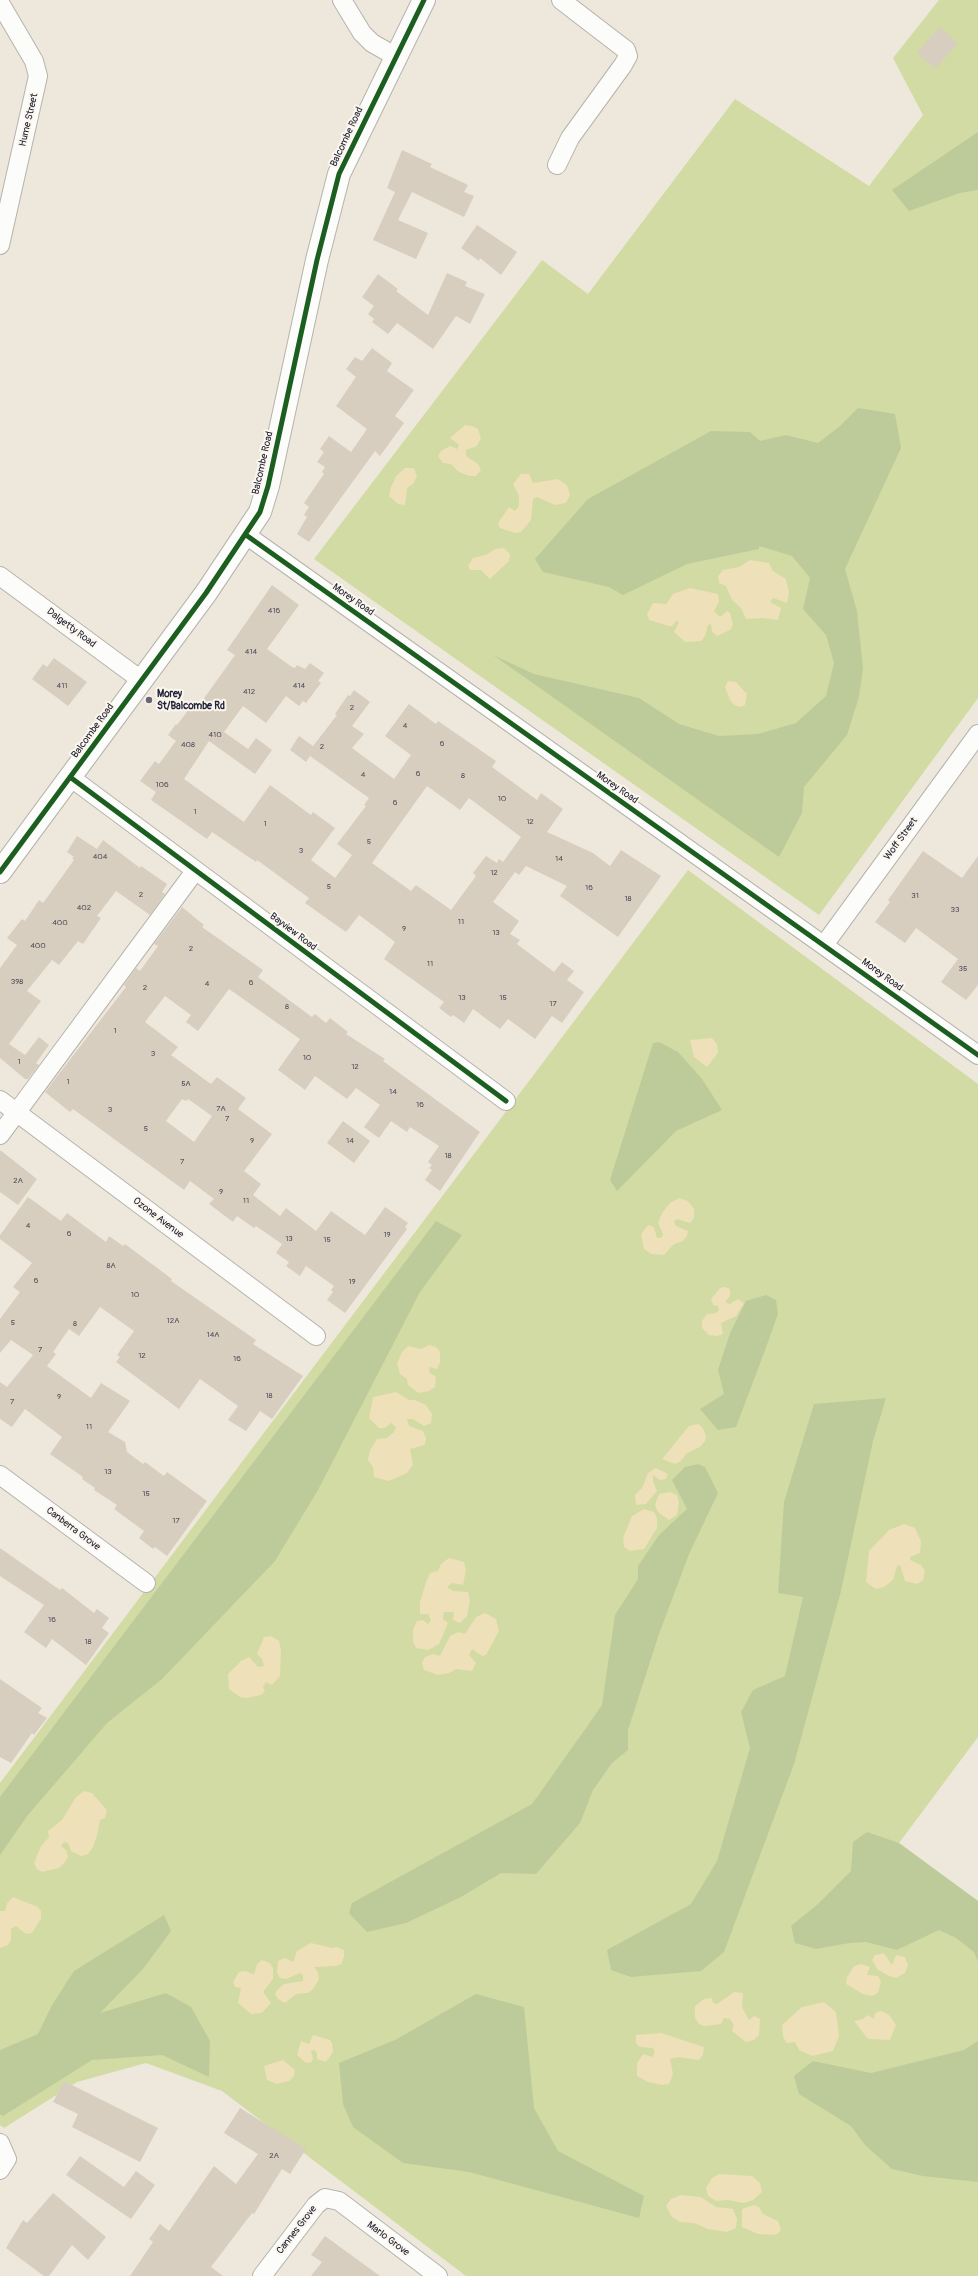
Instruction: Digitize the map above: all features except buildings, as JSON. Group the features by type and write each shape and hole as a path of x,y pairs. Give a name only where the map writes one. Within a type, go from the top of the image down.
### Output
{"main road":[{"name":"Balcombe Road","path":"0,872 246,535 260,512 265,498 317,260 339,174 395,56 424,0"}],"street":[{"path":"342,0 362,33 372,43 395,56"},
{"path":"557,165 570,138 623,66 628,56 626,50 561,0"},
{"name":"Hume Street","path":"0,3 34,61 38,76 0,245"},
{"name":"Morey Road","path":"246,535 978,1056"},
{"name":"Dalgetty Road","path":"0,576 141,680"},
{"name":"Woff Street","path":"824,945 978,734"},
{"name":"Bayview Road","path":"70,777 506,1101"},
{"path":"0,1135 195,871"},
{"name":"Ozone Avenue","path":"0,1100 316,1336"},
{"name":"Canberra Grove","path":"0,1475 146,1583"},
{"path":"0,2143 4,2165"},
{"name":"Cannes Grove","path":"262,2276 316,2205 325,2198 339,2201"},
{"name":"Marlo Grove","path":"339,2201 438,2276"}],"green space":[{"path":"939,0 978,0 978,698 819,915 314,559 542,260 588,294 735,99 869,186 923,115 893,58"},
{"path":"978,132 978,190 960,193 909,211 892,190"},
{"path":"858,408 895,414 901,448 845,569 857,611 863,668 859,697 847,735 804,787 802,813 779,857 493,655 534,674 639,698 679,724 719,736 758,734 796,723 826,696 834,663 826,635 803,609 810,578 792,556 759,546 759,549 687,564 623,595 609,587 543,572 535,559 588,499 711,431 750,432 760,441 786,435 818,443 840,426"},
{"path":"688,870 978,1084 978,1737 899,1843 978,1901 978,2276 466,2276 222,2091 146,2063 77,2082 4,2128 0,2125 0,1783"},
{"path":"659,1042 678,1052 702,1079 722,1110 676,1131 617,1191 610,1180 653,1043"},
{"path":"436,1221 462,1235 420,1292 318,1490 275,1561 162,1679 107,1723 28,1815 0,1855 0,1797"},
{"path":"766,1295 776,1300 778,1314 736,1427 718,1430 700,1409 724,1394 718,1370 730,1333 746,1301"},
{"path":"886,1398 873,1441 841,1591 794,1764 724,1952 701,1971 631,1977 611,1970 607,1950 691,1904 717,1861 750,1748 741,1712 753,1690 785,1676 803,1597 778,1593 784,1502 814,1404"},
{"path":"698,1464 705,1467 718,1493 689,1554 659,1634 628,1730 628,1750 612,1763 593,1790 580,1823 536,1874 501,1873 461,1897 406,1923 367,1932 349,1913 352,1903 532,1804 586,1728 602,1705 615,1615 638,1579 638,1566 659,1535 687,1509 672,1480 685,1467"},
{"path":"867,1832 899,1843 978,1901 978,1962 974,1952 956,1938 939,1930 897,1950 866,1942 849,1943 816,1949 795,1943 791,1926 818,1904 851,1871 853,1842"},
{"path":"164,1915 171,1931 143,1969 100,2013 166,1993 191,2007 210,2041 209,2077 162,2055 92,2060 3,2116 0,2114 0,2050 38,2034 52,2005 74,1971"},
{"path":"476,1994 524,2007 534,2108 558,2151 644,2196 639,2218 469,2172 403,2163 353,2127 343,2104 339,2063 395,2040"},
{"path":"978,2041 978,2182 923,2176 892,2169 865,2145 851,2126 799,2094 794,2076 813,2061 871,2073 964,2050"}],"sand":[{"path":"465,425 478,429 481,438 477,446 466,450 466,456 478,464 481,470 476,476 469,476 459,472 451,464 443,463 438,456 441,451 450,446 457,449 459,445 450,438"},
{"path":"405,468 414,468 417,476 413,484 407,488 405,505 398,504 389,496 396,476"},
{"path":"521,474 529,474 533,483 558,479 567,485 570,495 566,503 555,505 537,497 533,499 531,520 521,532 515,533 500,528 498,523 509,507 515,511 519,506 519,496 513,484"},
{"path":"504,548 510,554 509,561 490,579 481,570 470,570 468,566 473,558 486,555 495,549"},
{"path":"750,560 769,563 773,571 786,579 789,593 787,603 773,598 770,602 781,608 778,620 763,618 746,619 741,608 732,600 726,586 719,583 718,576 723,570 739,567"},
{"path":"690,588 718,594 719,602 714,611 720,617 727,611 730,613 733,625 730,630 717,636 712,632 711,624 708,625 705,636 701,641 685,642 674,632 679,622 676,621 672,626 669,626 649,620 647,614 653,603 666,604 673,594"},
{"path":"728,681 736,682 747,694 745,705 741,707 734,705 730,700 725,687"},
{"path":"712,1038 717,1044 718,1053 707,1067 694,1057 690,1040"},
{"path":"679,1198 688,1201 694,1209 694,1218 690,1223 677,1219 674,1221 676,1226 688,1231 687,1236 683,1241 674,1244 664,1255 651,1254 644,1249 641,1234 648,1225 654,1227 657,1238 661,1238 663,1234 658,1223 662,1213 670,1203"},
{"path":"725,1287 730,1289 730,1296 725,1302 730,1304 738,1299 744,1303 736,1316 721,1323 723,1334 717,1336 709,1335 702,1328 702,1321 707,1314 716,1313 719,1310 718,1306 713,1305 711,1299 720,1288"},
{"path":"429,1345 436,1347 440,1352 440,1362 437,1369 430,1367 429,1372 436,1377 435,1387 429,1391 418,1393 408,1385 407,1379 400,1374 397,1364 402,1352 408,1346 421,1349"},
{"path":"396,1392 409,1400 415,1400 426,1405 432,1414 431,1423 424,1426 413,1419 407,1419 409,1426 423,1431 426,1438 425,1445 410,1449 413,1465 407,1473 389,1481 374,1477 373,1467 368,1460 370,1450 377,1439 387,1438 394,1432 396,1427 391,1423 385,1428 379,1428 369,1418 373,1397"},
{"path":"698,1424 703,1428 706,1436 705,1441 700,1447 687,1453 681,1461 675,1464 662,1459 689,1426"},
{"path":"656,1468 668,1474 666,1479 660,1480 653,1475 653,1481 657,1491 646,1504 636,1505 635,1495 642,1488 648,1473"},
{"path":"670,1492 677,1495 679,1503 677,1515 669,1520 658,1512 655,1505 659,1494"},
{"path":"644,1509 654,1512 657,1518 657,1528 644,1549 630,1551 624,1547 623,1538 632,1516"},
{"path":"904,1524 915,1528 921,1541 920,1553 910,1557 910,1560 921,1565 925,1571 923,1580 917,1584 905,1581 900,1565 897,1566 893,1580 884,1587 876,1589 866,1582 869,1551 889,1530"},
{"path":"449,1558 464,1562 466,1570 463,1585 452,1583 447,1587 453,1591 468,1592 470,1601 467,1616 460,1623 453,1620 454,1612 444,1612 443,1619 448,1623 439,1644 428,1650 416,1648 413,1642 413,1630 417,1621 423,1620 428,1624 431,1620 428,1614 420,1614 420,1602 426,1582 430,1573 438,1571 441,1564"},
{"path":"485,1613 496,1619 499,1631 486,1655 482,1656 472,1649 469,1655 476,1663 472,1671 456,1669 449,1673 438,1675 424,1670 422,1663 425,1657 433,1654 440,1656 450,1636 458,1632 465,1634 476,1617"},
{"path":"271,1636 279,1641 281,1650 280,1676 272,1685 266,1682 263,1687 265,1691 261,1695 247,1698 240,1697 229,1689 228,1674 241,1661 249,1657 258,1667 264,1666 262,1659 257,1654 264,1637"},
{"path":"84,1791 92,1793 107,1810 105,1818 100,1820 93,1847 88,1854 81,1856 71,1851 68,1843 64,1842 61,1846 66,1850 68,1857 65,1862 59,1868 42,1872 37,1869 34,1863 41,1846 49,1837 48,1831 62,1820 76,1797"},
{"path":"13,1897 38,1907 41,1911 41,1919 32,1933 26,1934 16,1926 11,1929 11,1940 8,1945 0,1948 0,1911 5,1911 7,1903"},
{"path":"311,1943 332,1948 337,1947 344,1950 344,1957 341,1964 336,1966 314,1967 318,1972 319,1979 313,1989 308,1993 296,1994 285,2003 278,1999 275,1994 278,1989 284,1984 303,1981 303,1975 300,1973 286,1979 280,1978 277,1973 278,1961 285,1958 293,1962 297,1951"},
{"path":"884,1953 892,1965 896,1955 905,1957 908,1965 905,1973 896,1978 877,1969 872,1960 875,1955"},
{"path":"262,1960 270,1963 273,1968 273,1979 263,1992 271,2003 262,2013 251,2014 238,2003 241,1988 235,1987 233,1982 239,1972 246,1971 254,1975 257,1964"},
{"path":"861,1964 870,1967 867,1975 878,1976 881,1981 878,1993 872,1996 863,1994 846,1984 847,1977 854,1966"},
{"path":"734,1992 743,1993 742,2007 749,2020 754,2016 760,2019 759,2035 754,2040 746,2042 732,2031 734,2025 730,2019 724,2018 721,2024 704,2026 699,2024 695,2018 695,2006 704,1999 712,1998 713,2003 717,2004"},
{"path":"824,2002 836,2012 839,2036 833,2051 812,2056 799,2050 795,2042 787,2043 783,2037 782,2025 802,2007"},
{"path":"881,2011 889,2015 896,2025 890,2040 868,2039 854,2021 863,2019 867,2015 874,2019 875,2013"},
{"path":"661,2033 704,2047 703,2055 699,2060 678,2057 670,2059 673,2074 669,2084 662,2085 648,2082 637,2076 637,2063 643,2054 652,2057 655,2053 653,2048 640,2047 636,2043 636,2035"},
{"path":"313,2035 330,2040 332,2043 333,2052 326,2062 317,2059 317,2053 314,2050 311,2051 313,2058 312,2062 306,2063 297,2055 301,2041 309,2044"},
{"path":"283,2060 295,2070 294,2076 289,2081 277,2084 267,2080 264,2066"},
{"path":"719,2174 752,2176 760,2183 762,2192 753,2200 743,2203 728,2200 716,2201 708,2196 706,2188 712,2178"},
{"path":"681,2195 701,2197 716,2207 733,2209 737,2219 736,2228 727,2232 708,2229 694,2223 680,2222 672,2217 666,2206 671,2199"},
{"path":"754,2205 759,2207 763,2214 778,2221 781,2230 776,2235 758,2234 742,2227 742,2209"}],"cycle path":[{"path":"0,872 206,593 260,512 268,486 317,260 339,174 424,0"},
{"path":"246,535 978,1055"},
{"path":"70,777 506,1101"}],"place":[{"name":"Morey St/Balcombe Rd","path":"149,700"}]}
